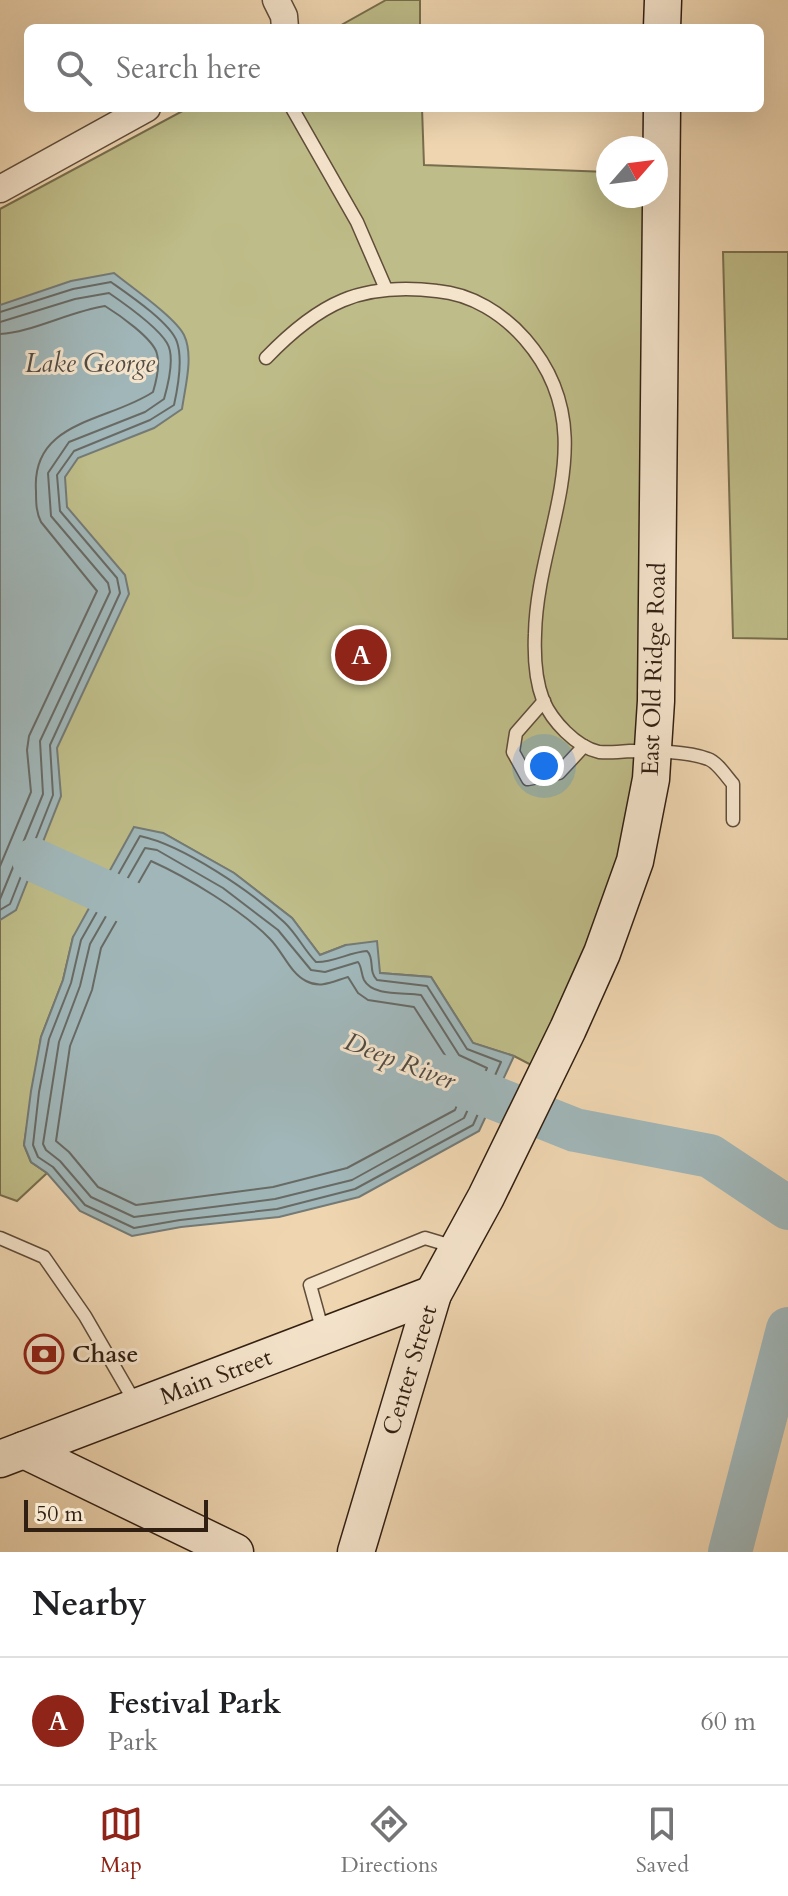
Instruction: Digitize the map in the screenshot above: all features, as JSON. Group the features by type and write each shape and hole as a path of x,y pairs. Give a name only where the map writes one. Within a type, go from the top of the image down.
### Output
{"street":[{"path":"276,0 285,24"},
{"path":"662,24 663,0"},
{"path":"0,189 140,112"},
{"name":"East Old Ridge Road","path":"486,1197 602,953 635,861 651,779 656,701 662,112"},
{"name":"Center Street","path":"356,1552 433,1294 486,1197"},
{"name":"Main Street","path":"8,1449 137,1407 433,1294"},
{"path":"8,1449 235,1552"}],"lane":[{"path":"294,112 357,222 386,289"},
{"path":"266,358 284,339 329,306 386,289 448,292 472,299 519,332 539,355 553,386 562,417 566,452 564,483 540,576 535,621 534,658 544,701 558,724 584,746 600,752 653,751 710,759 733,784 733,820"},
{"path":"544,701 516,733 513,752 528,779 559,773 584,746"},
{"path":"0,1238 44,1257 85,1316 137,1407"},
{"path":"324,1336 310,1285 425,1238 458,1248"}],"shaded area":[{"path":"386,0 420,0 420,24 343,24"},
{"path":"181,112 422,112 424,165 596,172 596,208 655,208 647,722 624,867 539,1069 514,1056 473,1043 431,977 380,973 346,945 320,955 292,918 234,873 163,833 73,937 63,980 41,1037 24,1145 31,1162 47,1173 17,1201 0,1195 0,209"},
{"path":"723,252 788,252 788,639 733,638"}],"water":[{"name":"Lake George","path":"114,273 162,311 184,335 189,362 187,381 182,409 154,428 78,458 65,477 67,507 125,575 129,594 57,748 61,796 16,910 0,920 0,305 71,281"},
{"path":"134,827 163,833 234,873 292,918 320,955 346,945 377,941 380,973 431,977 473,1043 514,1056 479,1131 359,1197 279,1217 181,1227 132,1236 80,1211 47,1173 31,1162 24,1145 31,1091 41,1037 63,980 73,937"}],"waterway":[{"name":"Deep River","path":"34,860 152,913"},
{"name":"Deep River","path":"439,1076 575,1130 710,1156 788,1208"},
{"path":"730,1552 788,1329"}],"place":[{"name":"Festival Park","path":"361,655"},
{"name":"Chase","path":"44,1354"}]}
